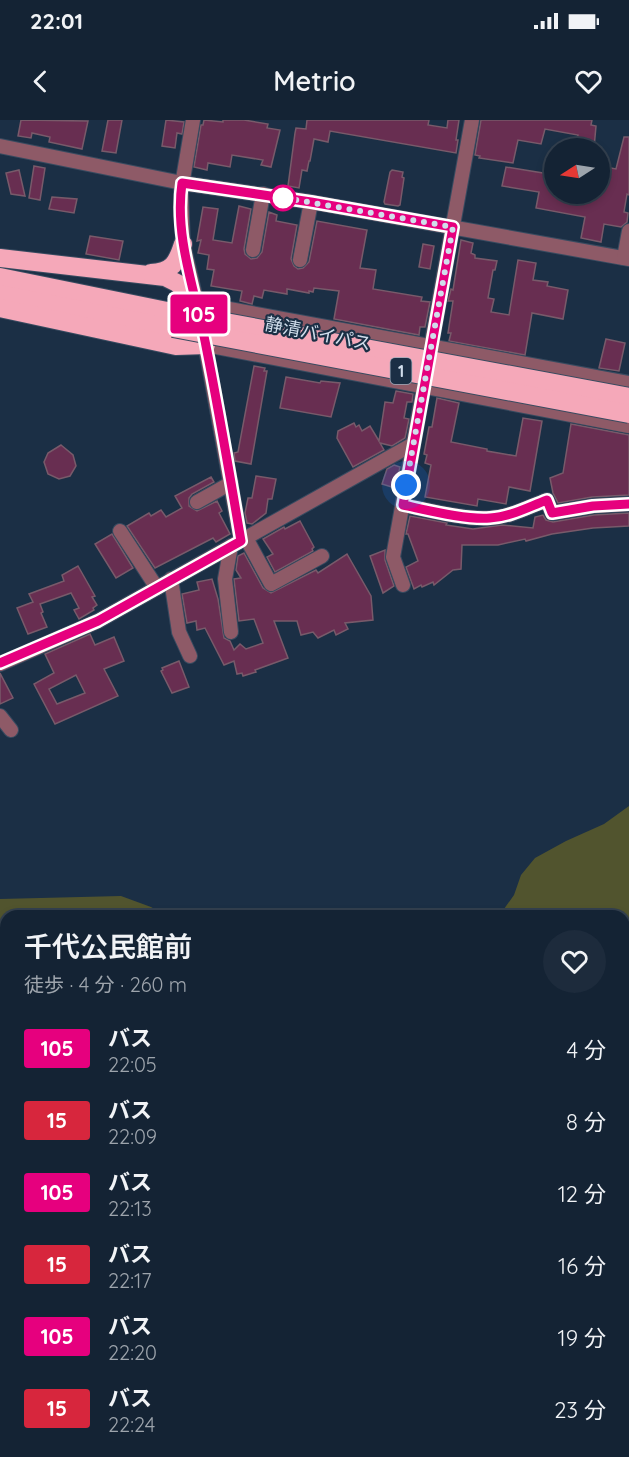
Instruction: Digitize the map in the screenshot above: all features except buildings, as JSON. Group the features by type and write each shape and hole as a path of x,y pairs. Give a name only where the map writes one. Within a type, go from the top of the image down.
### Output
{"highway":[{"path":"149,274 163,273 169,269 179,255 183,244"},
{"path":"0,258 149,274 171,279 197,303"},
{"name":"静清バイパス","path":"0,277 175,320 629,414"},
{"name":"静清バイパス","path":"0,294 175,320 629,397"},
{"path":"0,308 176,346 206,345"}],"street":[{"path":"193,120 182,183 183,244 206,345 231,483 239,542 225,579 231,632"},
{"path":"403,585 393,557 472,120"},
{"path":"0,146 182,183 311,202 626,258 629,231"},
{"path":"253,250 263,195"},
{"path":"300,260 311,202"},
{"path":"197,303 629,383"},
{"path":"206,345 629,426"},
{"path":"0,663 98,621 413,444"},
{"path":"197,502 231,483"},
{"path":"403,505 438,513 489,518 513,514 547,500 552,513 593,506 629,504"},
{"path":"120,531 157,588"},
{"path":"239,542 272,584 322,556"},
{"path":"171,579 179,632 190,656"},
{"path":"0,716 11,730"}],"green space":[{"path":"629,806 629,910 503,910 514,895 521,875 535,858 604,824"},
{"path":"121,896 156,910 0,910 0,899"}],"bus line":[{"name":"105","path":"0,663 98,621 241,541 206,345 183,244 182,183 311,202 453,227 403,505 438,513 489,518 513,514 547,500 552,513 593,506 629,504"}],"route":[{"path":"283,198 279,197 453,227 406,485"}]}
